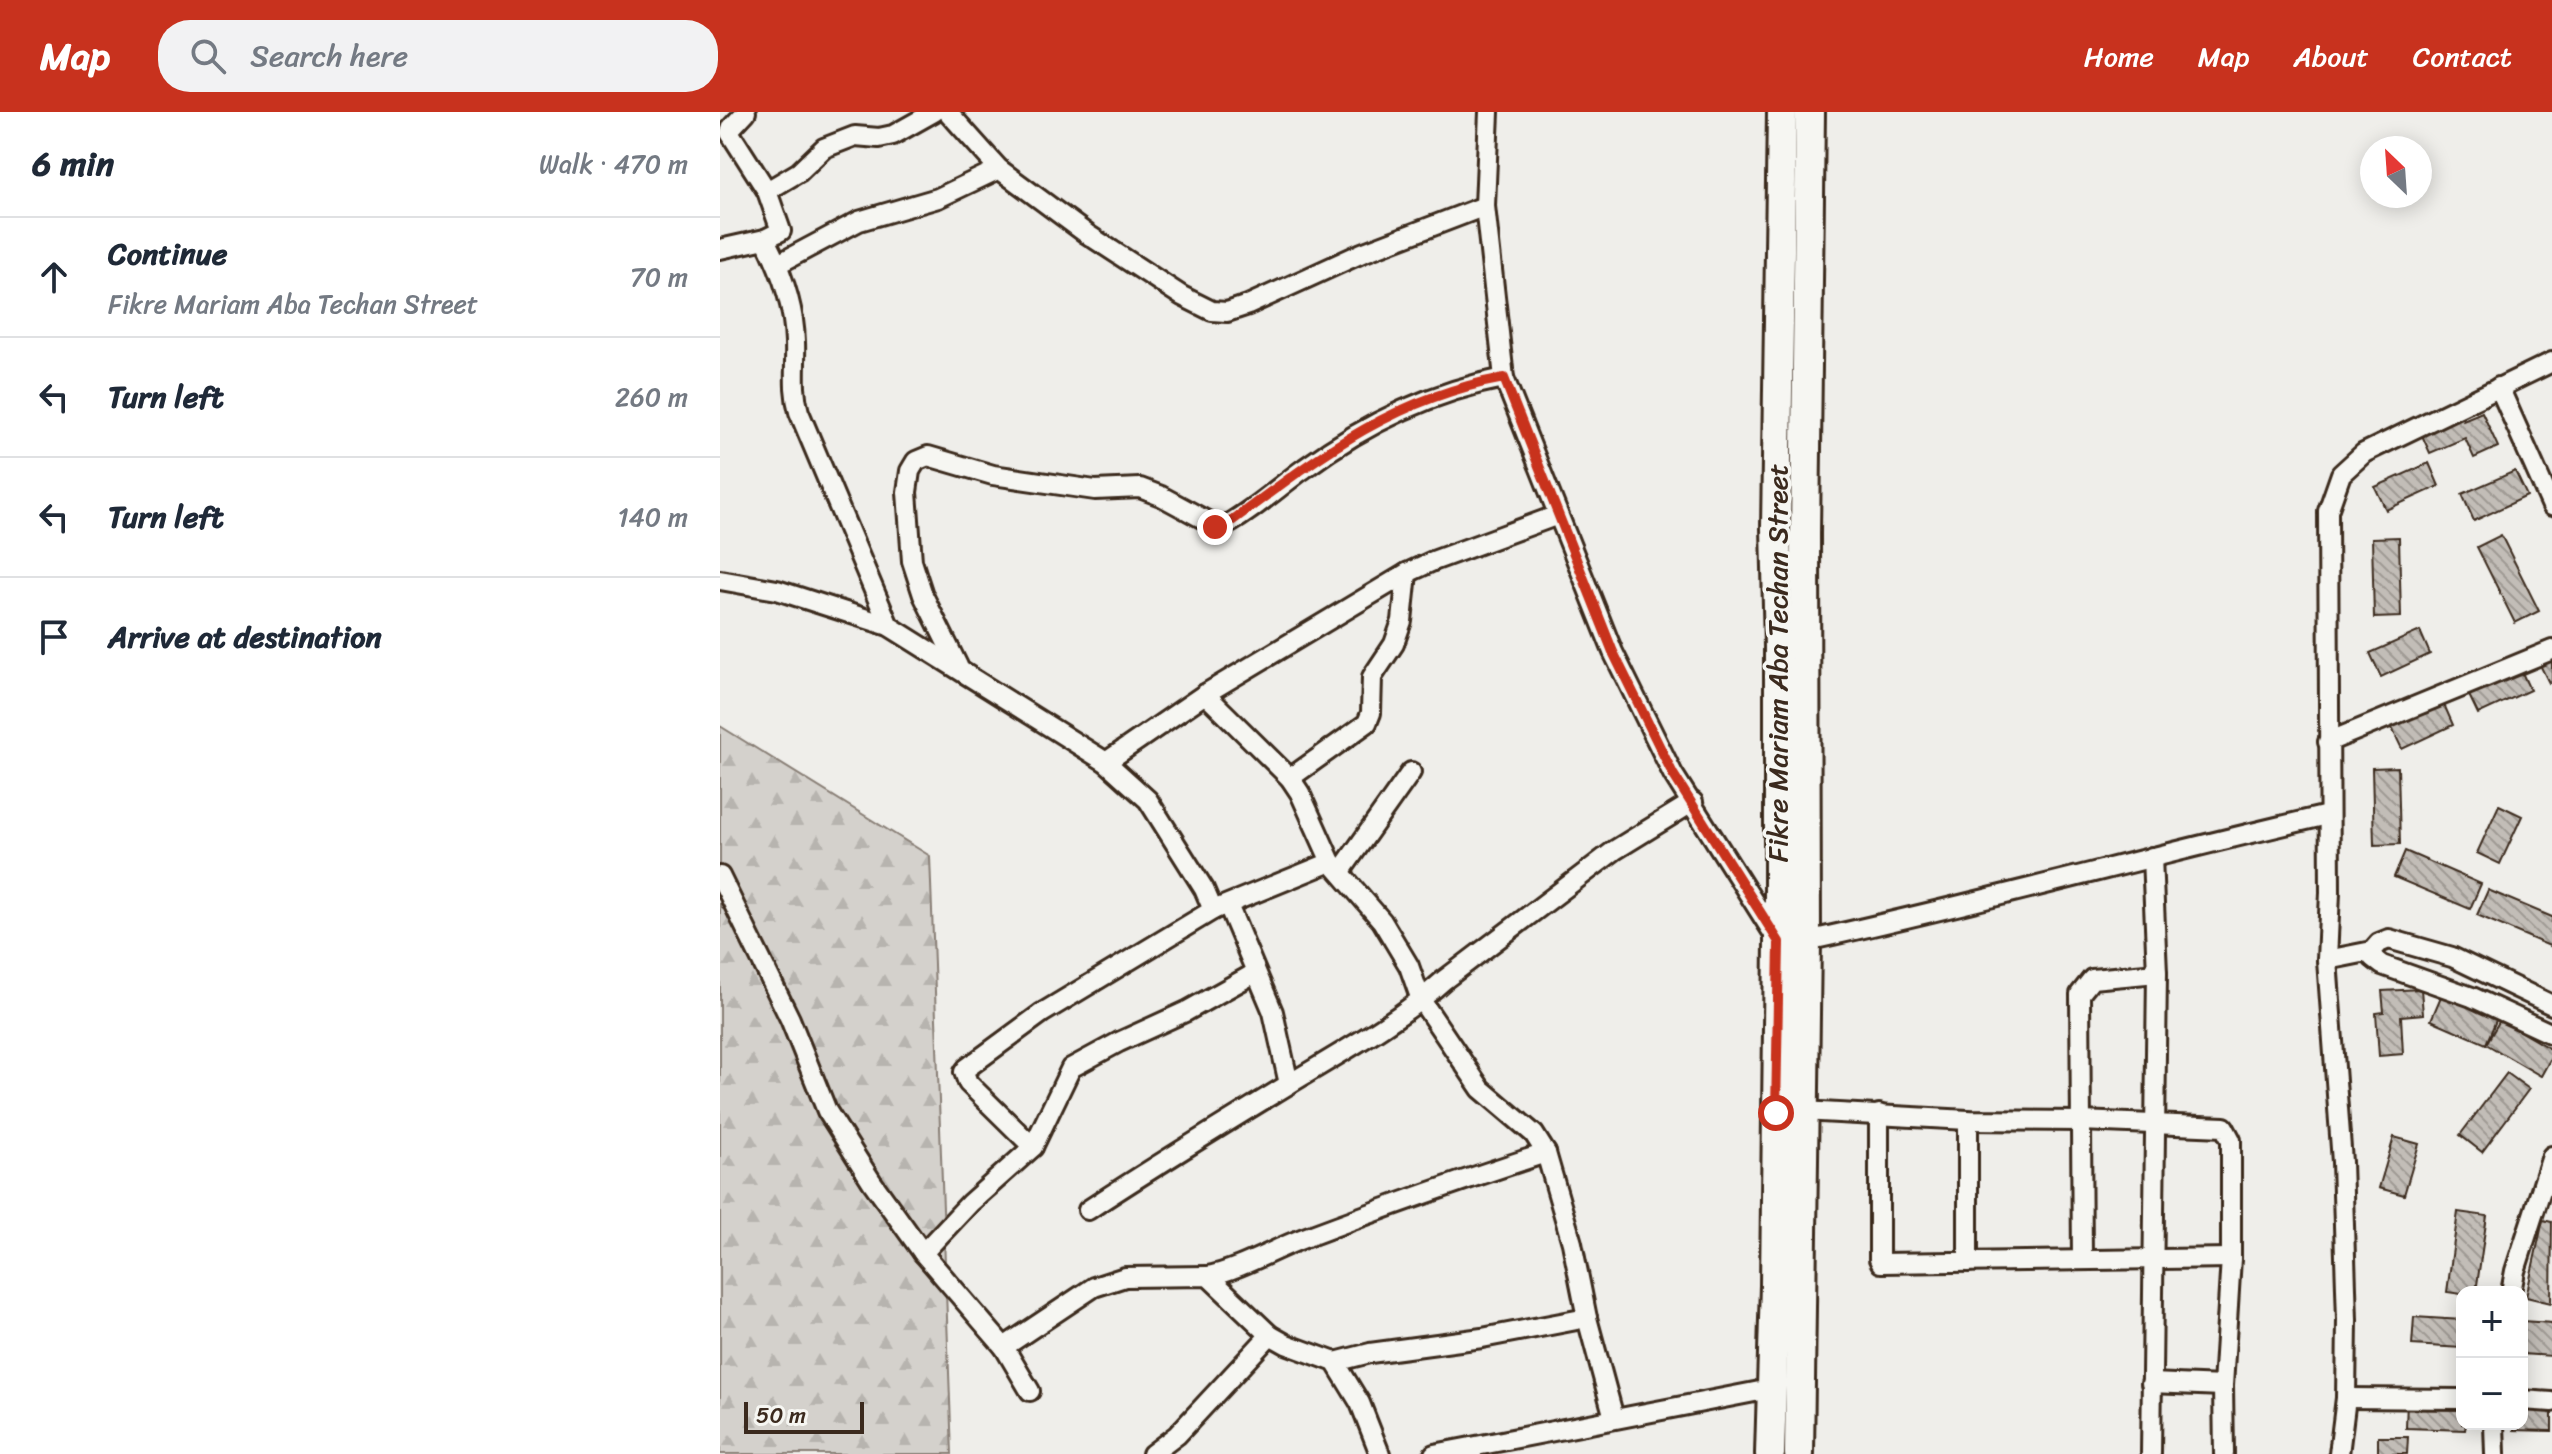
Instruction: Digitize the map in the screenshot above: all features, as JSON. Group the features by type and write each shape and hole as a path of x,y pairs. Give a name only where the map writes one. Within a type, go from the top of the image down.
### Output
{"main road":[{"name":"Fikre Mariam Aba Techan Street","path":"1782,112 1776,513 1779,647 1802,1111 1799,1454"},
{"name":"Fikre Mariam Aba Techan Street","path":"1770,1454 1770,1389 1792,942 1805,534 1810,112"}],"street":[{"path":"720,249 765,239 781,231 767,191 730,133 746,112"},
{"path":"767,191 799,172 824,148 855,136 879,138 893,135 934,112"},
{"path":"948,112 999,169 1087,234 1182,296 1212,311 1227,312 1248,305 1362,253 1485,206"},
{"path":"1508,112 1489,112 1485,206 1504,378 1613,652 1673,774 1792,942 2065,881 2328,815"},
{"path":"778,264 859,221 938,198 999,169"},
{"path":"765,239 778,264 790,300 795,340 793,392 799,412 889,626"},
{"path":"2339,1454 2346,1398 2347,1320 2342,1162 2327,960 2330,892 2328,511 2341,474 2364,453 2552,362"},
{"path":"959,668 923,595 912,561 907,492 910,471 916,461 928,456 993,475 1095,490 1140,488 1220,528 1335,446 1399,409 1504,378"},
{"path":"2499,387 2552,506"},
{"path":"1106,762 1205,694 1407,573 1558,515"},
{"path":"1290,778 1367,723 1371,713 1372,677 1394,644 1402,621 1407,573"},
{"path":"720,580 777,590 889,626 1106,762 1148,800 1204,889 1220,908 1255,973 1281,1038 1289,1084"},
{"path":"2328,742 2552,650"},
{"path":"1205,694 1290,778 1336,866 1382,921 1409,966 1421,1000 1481,1089 1534,1134 1546,1153 1572,1243 1587,1318 1614,1418"},
{"path":"1033,1147 968,1083 964,1072 967,1068 1042,1013 1220,908 1336,866 1411,772"},
{"path":"1088,1210 1368,1037 1421,1000 1615,850 1693,802"},
{"path":"2151,1454 2157,973 2152,857"},
{"path":"720,876 790,1019 827,1111 872,1182 923,1253 1004,1347 1030,1391"},
{"path":"2327,960 2372,951 2379,943 2389,939 2452,957 2552,1005"},
{"path":"2372,951 2373,958 2382,965 2472,997 2552,1034"},
{"path":"923,1253 970,1203 1033,1147 1071,1068 1187,1011 1255,973"},
{"path":"2082,1258 2080,994 2092,979 2157,973"},
{"path":"1802,1111 1968,1120 2224,1127 2231,1140 2231,1258 2223,1386 2224,1454"},
{"path":"1879,1114 1881,1263 2231,1258"},
{"path":"1968,1120 1968,1262"},
{"path":"1004,1347 1094,1287 1125,1277 1208,1276 1227,1272 1291,1243 1441,1187 1546,1153"},
{"path":"2512,1286 2522,1245 2552,1156"},
{"path":"1208,1276 1270,1335 1335,1362 1370,1353 1482,1338 1587,1318"},
{"path":"1152,1454 1177,1435 1270,1335"},
{"path":"1335,1362 1360,1403 1380,1454"},
{"path":"2151,1383 2223,1386"},
{"path":"1434,1454 1472,1450 1614,1418 1770,1389"},
{"path":"2346,1398 2456,1399"},
{"path":"2528,1400 2552,1402"},
{"path":"2494,1430 2495,1454"}],"green space":[{"path":"720,726 930,856 952,1454 720,1454"}],"building":[{"path":"2482,412 2498,447 2474,458 2465,438 2430,453 2420,431 2460,414 2463,420"},
{"path":"2429,463 2439,486 2386,510 2375,487"},
{"path":"2515,471 2527,496 2474,521 2462,494"},
{"path":"2501,535 2539,611 2515,623 2477,547"},
{"path":"2399,537 2401,617 2374,618 2372,538"},
{"path":"2420,631 2430,654 2381,677 2370,653"},
{"path":"2552,654 2552,682 2549,683 2538,661"},
{"path":"2519,666 2530,690 2478,714 2467,691"},
{"path":"2442,700 2453,725 2402,749 2390,724"},
{"path":"2398,767 2400,844 2374,845 2372,768"},
{"path":"2499,805 2522,816 2500,864 2477,853"},
{"path":"2405,851 2481,884 2470,909 2394,877"},
{"path":"2488,890 2552,917 2552,947 2477,915"},
{"path":"2421,989 2423,1014 2401,1016 2403,1054 2379,1056 2376,1013 2384,1012 2382,991"},
{"path":"2442,994 2497,1018 2486,1044 2431,1020"},
{"path":"2500,1020 2552,1050 2541,1076 2486,1044"},
{"path":"2507,1073 2529,1089 2482,1152 2460,1135"},
{"path":"2394,1137 2419,1144 2404,1195 2379,1188"},
{"path":"2458,1212 2487,1216 2477,1286 2456,1286 2456,1293 2447,1292"},
{"path":"2543,1220 2552,1222 2551,1303 2528,1297"},
{"path":"2414,1317 2456,1320 2456,1348 2412,1345"},
{"path":"2528,1321 2552,1323 2552,1356 2528,1354"},
{"path":"2407,1400 2456,1401 2456,1430 2406,1428"},
{"path":"2528,1405 2552,1406 2552,1431 2514,1430 2528,1430"},
{"path":"2378,1437 2408,1437 2407,1454 2378,1454"}],"route":[{"path":"1215,527 1225,526 1335,446 1399,409 1504,378 1613,652 1673,774 1779,942 1776,1113"}]}
